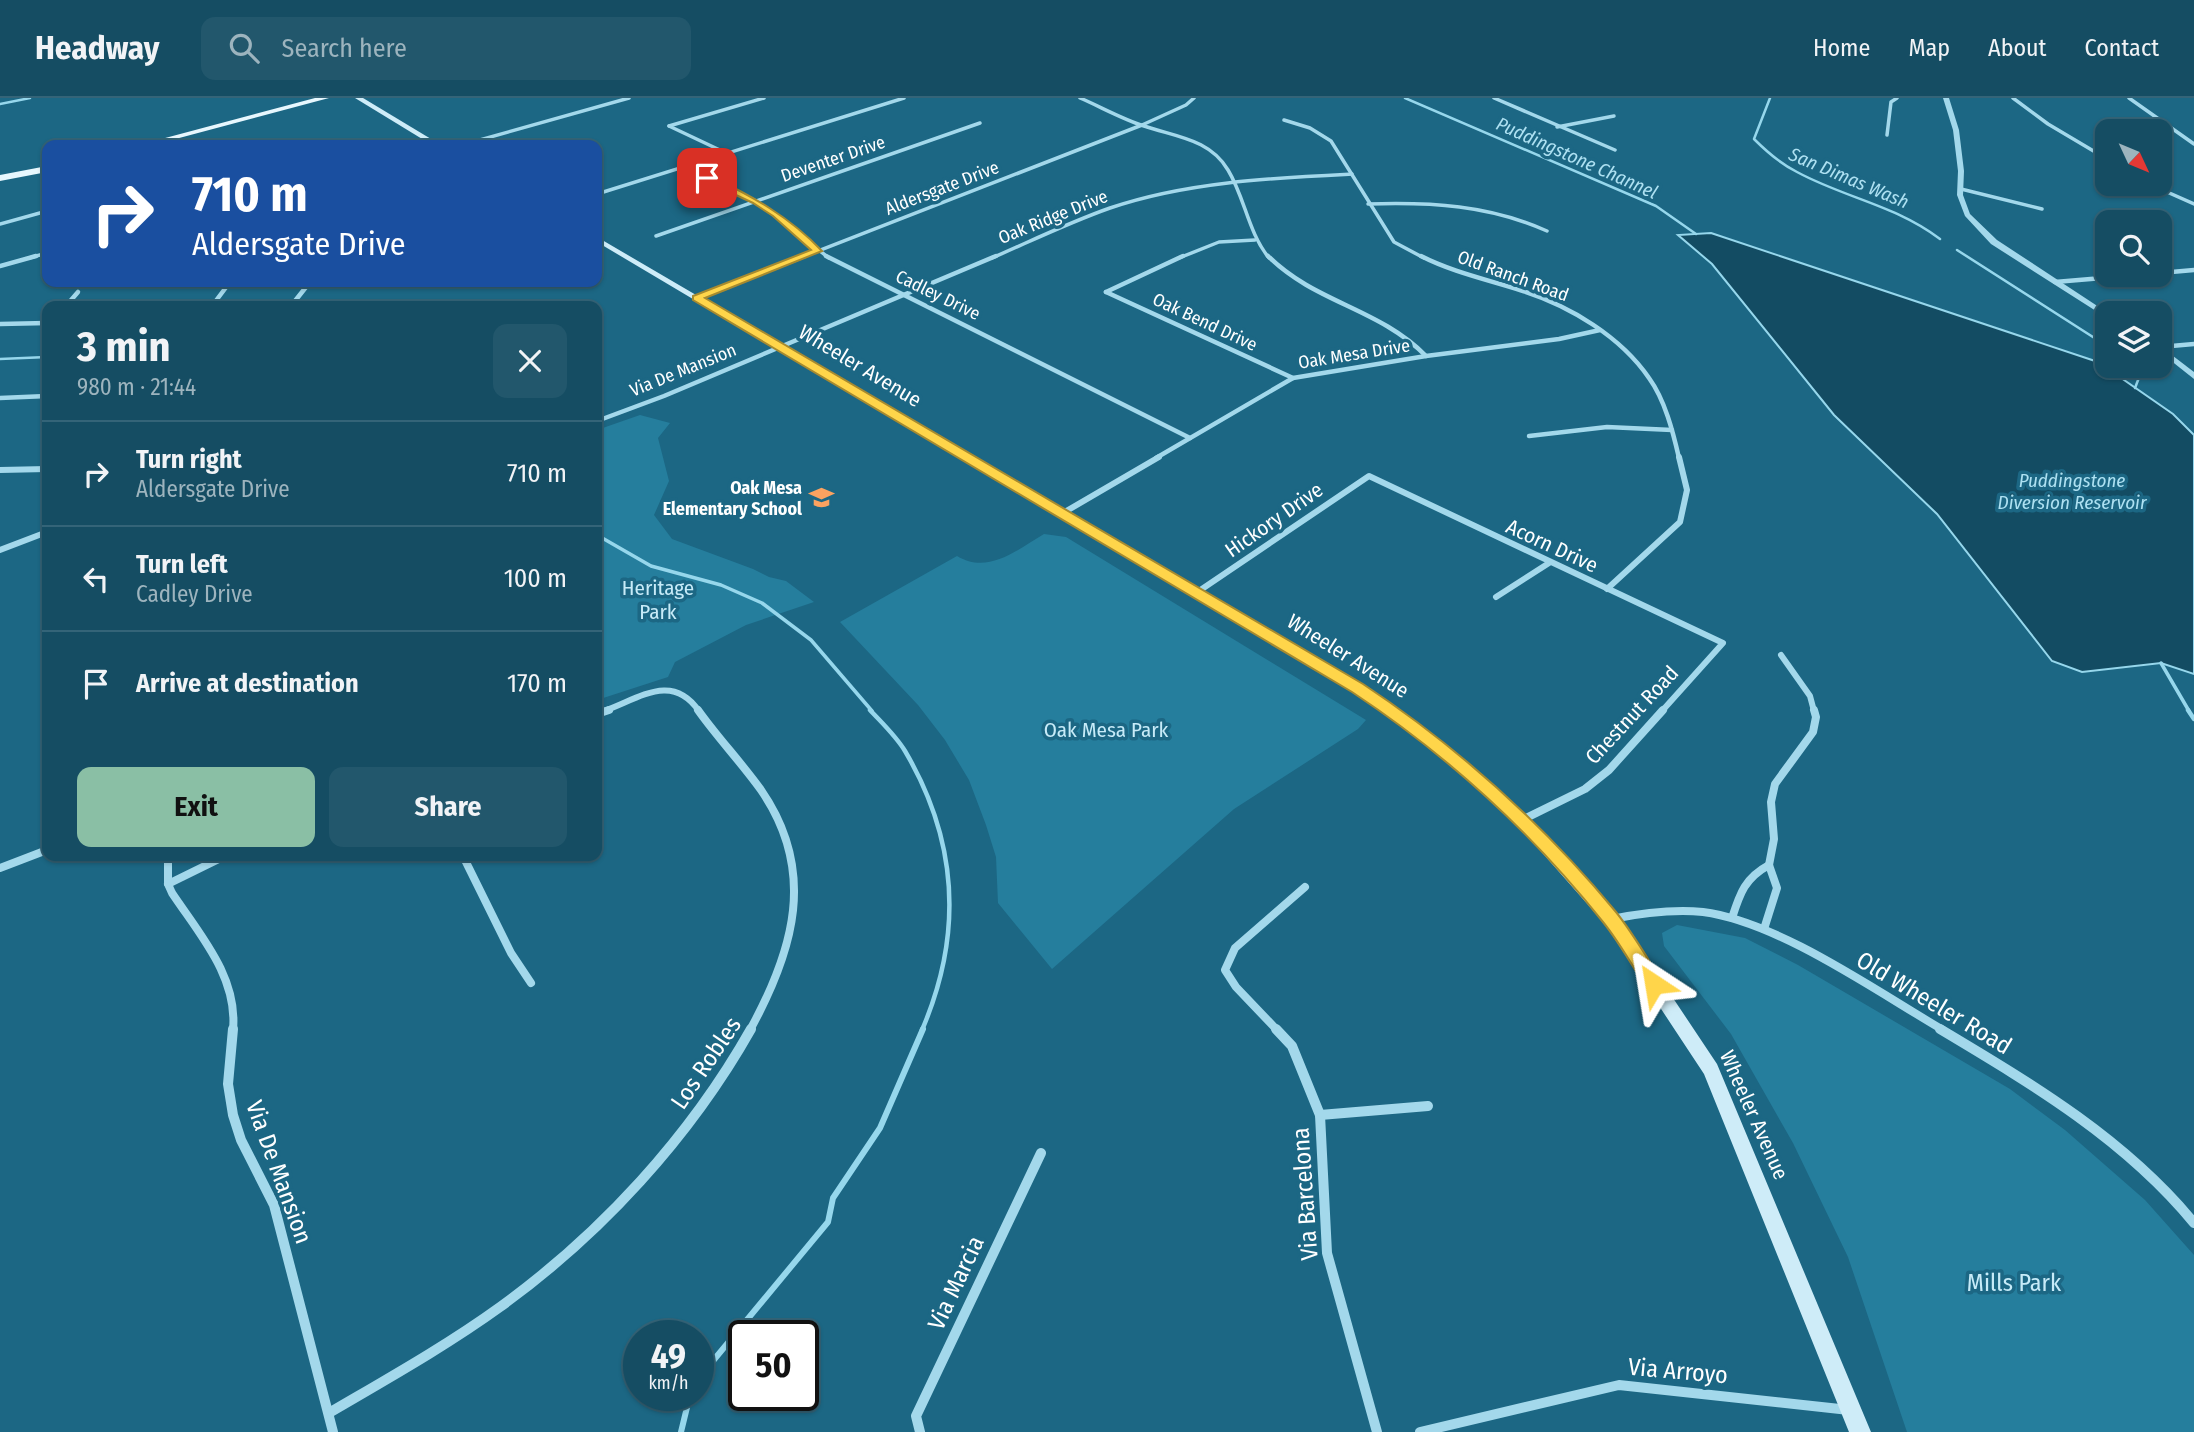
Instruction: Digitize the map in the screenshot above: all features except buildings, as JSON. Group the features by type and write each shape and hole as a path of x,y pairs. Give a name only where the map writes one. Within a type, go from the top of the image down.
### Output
{"main road":[{"path":"156,140 325,98"},
{"path":"358,98 429,140"},
{"path":"4,177 42,168"},
{"name":"Wheeler Avenue","path":"602,242 1063,513 1393,712 1457,762 1522,820 1611,919 1711,1070 1860,1432"}],"street":[{"path":"480,140 629,98"},
{"path":"724,152 669,126 764,98"},
{"path":"602,192 724,152 904,98"},
{"path":"1080,98 1142,125 1205,147 1223,162 1255,240 1266,257 1326,299 1389,325 1426,356"},
{"name":"Aldersgate Drive","path":"697,298 1142,125 1186,105 1194,98"},
{"path":"1494,98 1556,127 1615,150"},
{"path":"1887,135 1891,102 1898,98"},
{"path":"1945,98 1956,130 1960,195 1974,225 1994,242 2095,308"},
{"path":"2014,98 2048,124 2095,152"},
{"path":"2129,98 2194,144"},
{"path":"1556,127 1615,116"},
{"name":"Old Ranch Road","path":"1284,120 1310,128 1331,141 1394,242 1409,252 1527,292 1584,318 1629,353 1651,380 1672,430 1687,490 1680,522 1607,589"},
{"name":"Deventer Drive","path":"656,236 980,123"},
{"name":"Cadley Drive","path":"683,166 756,201 776,214 817,251 847,268 905,293 1190,438"},
{"name":"Oak Ridge Drive","path":"781,347 1110,208 1170,193 1232,182 1352,174"},
{"path":"1961,189 2042,209"},
{"path":"2172,194 2194,204"},
{"path":"1368,204 1425,202 1467,205 1529,222 1547,231"},
{"path":"0,224 42,212"},
{"name":"Oak Bend Drive","path":"1255,240 1219,243 1200,248 1106,292 1293,378"},
{"path":"0,266 42,254"},
{"path":"2172,272 2194,270"},
{"path":"2055,282 2095,279"},
{"path":"295,301 306,287"},
{"path":"70,301 78,292"},
{"path":"0,324 42,323"},
{"name":"Oak Mesa Drive","path":"1063,513 1293,378 1426,356 1559,339 1600,330"},
{"path":"2172,346 2194,344"},
{"name":"Via De Mansion","path":"602,419 781,347"},
{"path":"2172,357 2194,376"},
{"path":"0,398 42,396"},
{"path":"1530,436 1607,427 1672,430"},
{"path":"0,470 42,469"},
{"name":"Acorn Drive","path":"1369,476 1549,564 1723,643"},
{"name":"Hickory Drive","path":"1196,593 1369,476"},
{"path":"0,550 42,534"},
{"path":"1496,597 1549,564"},
{"name":"Chestnut Road","path":"1522,820 1585,789 1609,771 1723,643"},
{"path":"1764,929 1777,888 1769,865 1774,839 1771,802 1775,784 1813,732 1816,717 1810,696 1781,656"},
{"name":"Los Robles","path":"329,1413 460,1334 516,1294 583,1239 636,1188 681,1134 720,1079 756,1022 775,982 787,947 794,902 794,866 788,839 766,794 687,695 678,691 660,690 602,712"},
{"path":"0,868 42,852"},
{"path":"168,861 168,884 215,861"},
{"path":"465,861 511,953 530,983"},
{"path":"1732,918 1742,886 1749,875 1769,865"},
{"name":"Via De Mansion","path":"168,884 217,960 228,984 234,1018 228,1084 233,1115 241,1139 274,1205 333,1432"},
{"name":"Via Barcelona","path":"1305,887 1235,948 1224,970 1236,987 1292,1046 1320,1115 1327,1253 1377,1432"},
{"name":"Old Wheeler Road","path":"1611,919 1650,910 1695,910 1732,918 1764,929 1867,985 2007,1069 2091,1125 2174,1195 2194,1223"},
{"path":"1320,1115 1428,1106"},
{"name":"Via Marcia","path":"920,1432 916,1416 1041,1153"},
{"name":"Via Arroyo","path":"1420,1432 1619,1385 1853,1411"}],"green space":[{"name":"Heritage Park","path":"640,415 670,423 658,438 669,481 654,515 672,539 769,577 786,581 814,602 746,625 675,662 668,677 602,698 602,428"},
{"name":"Oak Mesa Park","path":"1044,534 1066,537 1366,720 1358,729 1234,809 1052,969 998,903 996,857 986,825 969,780 945,740 918,705 840,622 957,556 980,563 991,562 1013,553"},
{"name":"Mills Park","path":"1677,925 1745,938 1798,965 2010,1089 2065,1130 2145,1200 2194,1255 2194,1432 1907,1432 1848,1257 1793,1143 1731,1034 1664,946 1662,933"}],"water":[{"name":"Puddingstone Diversion Reservoir","path":"1711,233 2095,361 2095,378 2121,378 2173,414 2194,435 2194,674 2161,663 2082,672 2052,661 1937,514 1834,415 1712,264 1678,235"}],"waterway":[{"path":"0,104 30,98"},
{"name":"Puddingstone Channel","path":"1405,98 1656,206 1696,234"},
{"name":"San Dimas Wash","path":"1770,98 1754,139 1769,153 1797,172 1888,210 1923,227 1940,239"},
{"name":"San Dimas Wash","path":"1957,250 2095,338"},
{"path":"0,359 42,357"},
{"name":"San Dimas Wash","path":"2135,388 2139,378"},
{"path":"602,538 651,566 721,585 762,603 811,640 872,711"},
{"name":"San Dimas Wash","path":"2161,663 2189,711"},
{"path":"870,710 901,745 923,785 936,819 944,854 949,889 949,924 944,959 922,1030"},
{"name":"San Dimas Wash","path":"2188,710 2194,719"},
{"path":"714,1360 828,1222 833,1198 880,1128 923,1029"},
{"path":"681,1432 686,1411"}],"place":[{"name":"Oak Mesa Elementary School","path":"822,498"}],"route":[{"path":"707,178 756,201 776,214 817,251 697,298 1063,513 1393,712 1449,755 1522,820 1569,869 1611,919 1654,984"}]}
